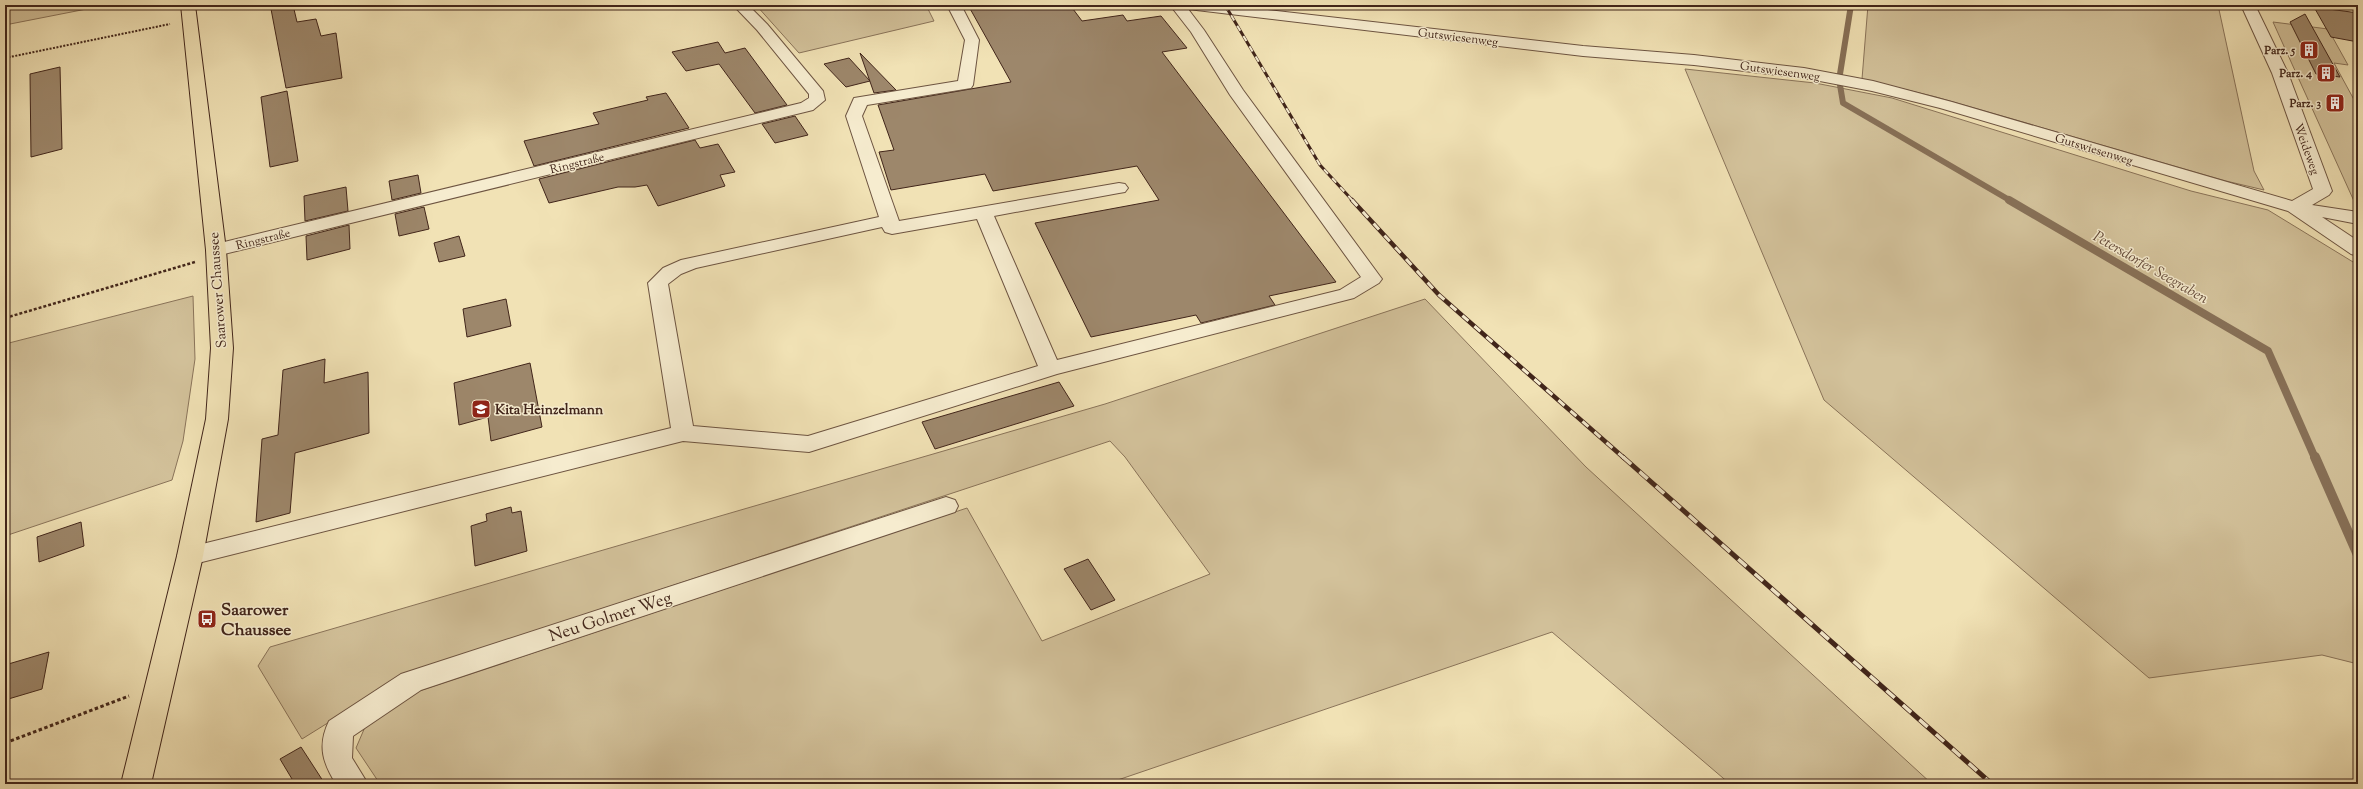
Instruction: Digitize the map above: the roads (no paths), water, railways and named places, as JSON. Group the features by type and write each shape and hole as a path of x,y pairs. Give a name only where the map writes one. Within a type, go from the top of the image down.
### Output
{"main road":[{"name":"Saarower Chaussee","path":"136,784 161,684 190,556 217,419 222,348 216,253 188,12"}],"street":[{"name":"Ringstraße","path":"216,253 807,107 817,100 816,94 762,27 740,5"},
{"path":"954,5 972,40 965,85 860,101 854,116 892,228 1119,188"},
{"path":"190,556 683,433 809,444 1050,369 1346,294 1372,278 1236,92 1197,30 1177,5"},
{"name":"Gutswiesenweg","path":"1187,5 1583,51 1694,60 1804,73 1873,86 1946,105 2294,207 2358,218"},
{"name":"Weideweg","path":"2248,5 2280,73 2323,192 2294,207"},
{"path":"2294,207 2358,250"},
{"path":"983,212 1050,369"},
{"path":"683,433 658,283 665,274 675,267 693,262 889,220"},
{"name":"Neu Golmer Weg","path":"353,784 338,760 339,730 411,682 946,506"}],"waterway":[{"name":"Petersdorfer Seegraben","path":"1840,74 1851,5"},
{"name":"Petersdorfer Seegraben","path":"1840,85 1843,103 2011,201"},
{"name":"Petersdorfer Seegraben","path":"2009,200 2268,351 2315,458"},
{"name":"Petersdorfer Seegraben","path":"2315,457 2358,555"}],"railway":[{"path":"1225,5 1320,165 1353,201"},
{"path":"1352,200 1439,295 1624,458"},
{"path":"1623,457 1992,784"}],"place":[{"name":"Parz. 5","path":"2309,50"},
{"name":"Parz. 4","path":"2326,73"},
{"name":"Parz. 3","path":"2335,103"},
{"name":"Kita Heinzelmann","path":"481,409"},
{"name":"Saarower Chaussee","path":"207,619"}]}
